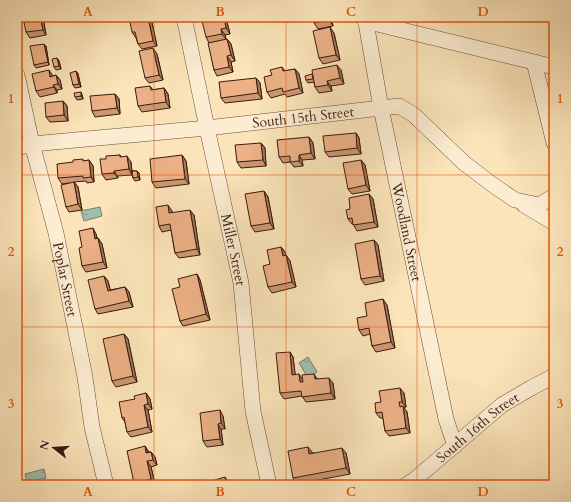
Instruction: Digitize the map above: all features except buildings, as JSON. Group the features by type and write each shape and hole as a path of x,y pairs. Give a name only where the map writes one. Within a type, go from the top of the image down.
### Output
{"street":[{"name":"Miller Street","path":"184,17 241,283 253,411 269,485"},
{"path":"365,19 554,67"},
{"name":"Woodland Street","path":"365,19 381,108 444,412 455,446"},
{"path":"534,62 554,140"},
{"name":"Poplar Street","path":"17,75 32,144 56,233 85,377 92,427 106,485"},
{"name":"South 15th Street","path":"17,148 32,144 207,128 399,106 414,114 464,163 515,200 539,205 554,196"},
{"path":"515,200 554,223"},
{"name":"South 16th Street","path":"406,485 455,446 502,404 554,376"}],"water":[{"path":"100,207 102,216 84,221 81,211"},
{"path":"308,357 317,372 308,378 299,363"},
{"path":"44,469 46,478 27,482 25,474"}]}
